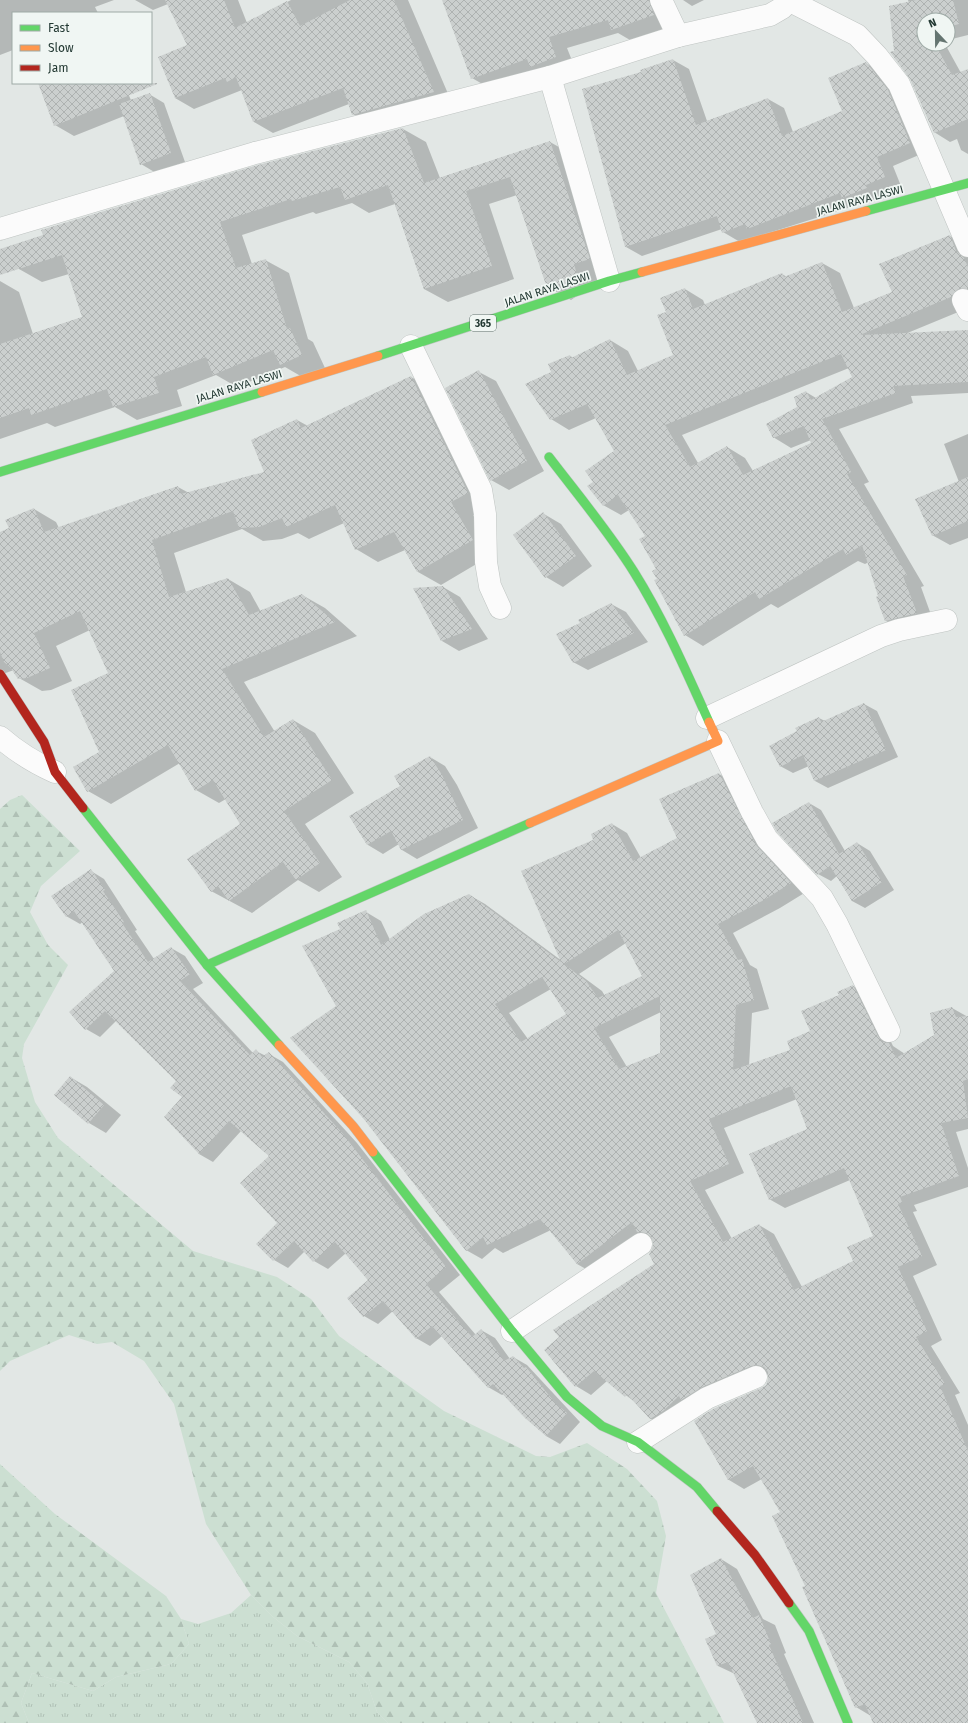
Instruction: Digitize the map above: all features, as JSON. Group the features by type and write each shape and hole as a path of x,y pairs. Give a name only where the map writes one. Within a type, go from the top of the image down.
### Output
{"street":[{"path":"661,0 678,36"},
{"path":"0,229 255,153 550,78 678,36 770,15 782,8 790,0 857,35 878,56 899,84 968,246"},
{"path":"550,78 609,281"},
{"name":"JALAN RAYA LASWI","path":"0,472 411,346 609,281 968,183"},
{"path":"411,346 481,490 485,514 486,562 490,586 500,608"},
{"path":"548,456 613,540 645,589 680,654 707,718 752,812 767,839 822,898 837,924 889,1032"},
{"path":"707,718 881,636 899,630 946,620"},
{"path":"0,674 44,742 55,772 207,965 353,1126 512,1331 567,1397 602,1426 638,1442 697,1487 755,1555 809,1631 848,1723"},
{"path":"0,737 14,750 35,763 55,772"},
{"path":"207,965 718,741"},
{"path":"512,1331 641,1244"},
{"path":"638,1442 707,1398 756,1377"}],"green space":[{"path":"22,795 80,851 41,886 30,912 48,945 68,965 24,1044 22,1058 35,1102 58,1138 193,1251 277,1277 311,1299 339,1336 444,1411 536,1456 550,1457 587,1443 627,1469 657,1501 666,1536 656,1593 724,1723 388,1723 377,1712 367,1683 349,1662 297,1636 272,1616 251,1595 206,1524 174,1404 144,1361 112,1342 97,1344 69,1335 10,1361 0,1371 0,809 10,800"},
{"path":"0,1464 55,1514 166,1596 181,1619 189,1644 171,1664 116,1677 93,1691 32,1673 21,1703 29,1723 0,1723"},
{"path":"251,1595 272,1616 297,1636 349,1662 367,1683 377,1712 388,1723 29,1723 21,1703 32,1673 93,1691 116,1677 171,1664 189,1644 181,1619 198,1624 231,1613"}],"building":[{"path":"165,0 224,0 235,28 287,1 300,26 350,0 394,0 434,92 352,115 343,88 253,122 236,77 227,82 225,78 175,98 158,57 187,45"},
{"path":"442,0 649,0 654,15 611,30 608,20 549,37 556,57 530,67 527,59 471,79"},
{"path":"916,0 953,0 956,12 916,12 916,52 939,52 952,75 968,69 968,119 934,133 910,79 890,52 894,51 889,6"},
{"path":"956,12 959,24 956,25"},
{"path":"673,59 696,125 768,98 782,136 842,111 828,78 866,62 888,90 910,143 877,157 885,177 866,185 867,188 842,198 840,193 747,229 745,224 722,233 717,216 625,247 582,89 641,72 640,70"},
{"path":"157,83 157,84 54,126 38,84"},
{"path":"150,93 171,153 140,165 119,104"},
{"path":"403,128 424,183 550,141 590,259 574,264 578,278 547,288 510,177 466,191 492,266 424,289 388,185 345,200 340,187 292,201 291,199 220,222 236,268 266,259 287,329 290,328 302,355 280,365 273,350 213,375 206,357 154,377 159,393 113,407 107,389 31,415 29,408 0,418 0,344 82,317 62,255 0,275 0,249 43,235 41,230 258,165"},
{"path":"950,235 956,251 964,258 968,267 968,289 958,289 951,297 860,335 968,330 968,382 893,386 896,393 822,419 851,472 847,474 907,575 903,576 917,613 885,621 876,597 878,596 862,545 846,555 843,549 759,599 755,592 684,636 654,580 657,579 652,571 656,569 639,539 645,536 618,495 603,506 587,486 593,482 585,471 614,451 587,404 550,420 525,384 551,372 548,364 570,355 571,358 610,339 627,375 673,355 657,315 666,312 660,298 685,288 693,309 782,273 784,277 822,262 842,312 892,292 879,264","holes":["841,354 852,377 811,400 806,391 794,397 797,407 766,424 773,438 804,426 811,443 743,475 727,446 690,467 665,425"]},
{"path":"479,370 527,461 490,481 445,388"},
{"path":"411,376 468,493 451,502 473,540 417,572 394,532 355,550 335,505 286,527 282,518 259,527 239,528 233,511 152,540 169,597 228,578 249,615 302,594 335,622 222,669 264,737 293,719 332,780 284,811 320,863 296,880 283,862 229,901 218,886 211,892 187,859 240,824 213,780 195,791 168,745 87,792 73,767 99,752 71,690 108,673 80,611 34,633 50,668 27,678 18,679 10,667 4,662 0,652 0,532 9,528 5,520 34,508 44,532 178,486 181,494 264,472 251,440 297,419 301,428"},
{"path":"968,477 968,521 932,536 915,499"},
{"path":"543,512 576,556 545,578 513,535"},
{"path":"443,586 472,629 441,641 413,588"},
{"path":"611,603 634,633 573,663 556,634 580,623 578,620"},
{"path":"864,703 886,750 814,781 803,755 780,767 769,746 797,731 795,728 819,717 821,722"},
{"path":"430,756 442,775 463,820 401,850 391,831 367,845 349,816 400,786 394,776"},
{"path":"719,773 756,845 791,883 764,900 718,924 738,960 742,959 754,1000 736,1005 733,1070 790,1050 787,1041 810,1031 801,1011 839,995 837,992 853,985 878,1036 882,1042 889,1043 896,1058 934,1035 930,1013 952,1007 956,1017 968,1016 968,1079 963,1081 968,1118 941,1123 959,1176 900,1197 902,1202 898,1204 922,1256 898,1267 927,1331 916,1337 945,1384 940,1386 968,1451 968,1723 873,1723 865,1704 855,1708 802,1587 805,1586 772,1516 780,1512 753,1466 728,1480 694,1421 713,1409 766,1385 768,1372 764,1367 758,1365 751,1366 702,1387 681,1400 679,1396 663,1411 650,1419 627,1394 625,1397 594,1371 575,1387 544,1350 559,1337 553,1330 654,1264 649,1254 653,1244 651,1237 646,1233 637,1232 632,1222 577,1264 540,1219 487,1245 483,1237 466,1251 363,1118 290,1038 336,1006 302,946 340,929 337,923 366,910 381,945 424,914 469,894 561,962 521,871 593,840 591,834 612,823 633,861 677,838 659,799","holes":["618,930 642,976 598,998 586,981 564,964","542,977 566,1014 521,1042 495,1004","660,996 660,1053 619,1069 594,1028","791,1086 807,1129 749,1154 769,1200 844,1168 873,1236 847,1247 853,1261 794,1290 759,1224 723,1242 690,1181 729,1164 709,1119"]},
{"path":"809,802 839,854 857,842 882,882 852,901 830,866 817,875 777,832 772,823"},
{"path":"91,869 105,890 103,891 124,922 122,923 148,962 171,947 190,974 180,981 250,1055 256,1049 262,1057 269,1052 343,1134 446,1267 426,1284 472,1337 481,1329 504,1361 513,1356 524,1368 526,1367 556,1404 567,1413 546,1436 525,1418 493,1384 488,1388 432,1326 416,1339 383,1301 363,1317 347,1298 368,1280 335,1242 313,1262 294,1241 273,1261 256,1244 277,1223 240,1183 269,1156 229,1121 199,1154 164,1117 182,1097 170,1088 176,1081 105,1011 85,1030 69,1012 114,971 74,911 66,917 51,896"},
{"path":"70,1076 104,1105 88,1124 54,1095"},
{"path":"721,1558 753,1618 759,1615 771,1644 769,1645 803,1723 757,1723 728,1662 717,1666 705,1639 716,1634 690,1575"}],"traffic: fast":[{"path":"866,211 968,183"},
{"path":"378,356 609,281 642,272"},
{"path":"0,472 262,392"},
{"path":"549,457 604,528 645,590 665,627 709,722"},
{"path":"83,808 207,965 279,1045"},
{"path":"207,965 530,823"},
{"path":"373,1152 512,1331 567,1397 602,1426 638,1442 697,1487 717,1511"},
{"path":"789,1603 809,1631 848,1723"}],"traffic: slow":[{"path":"642,272 866,211"},
{"path":"262,392 378,356"},
{"path":"530,823 718,741 709,722"},
{"path":"279,1045 353,1126 373,1152"}],"traffic: jam":[{"path":"0,674 44,742 55,772 83,808"},
{"path":"717,1511 755,1555 789,1603"}]}
